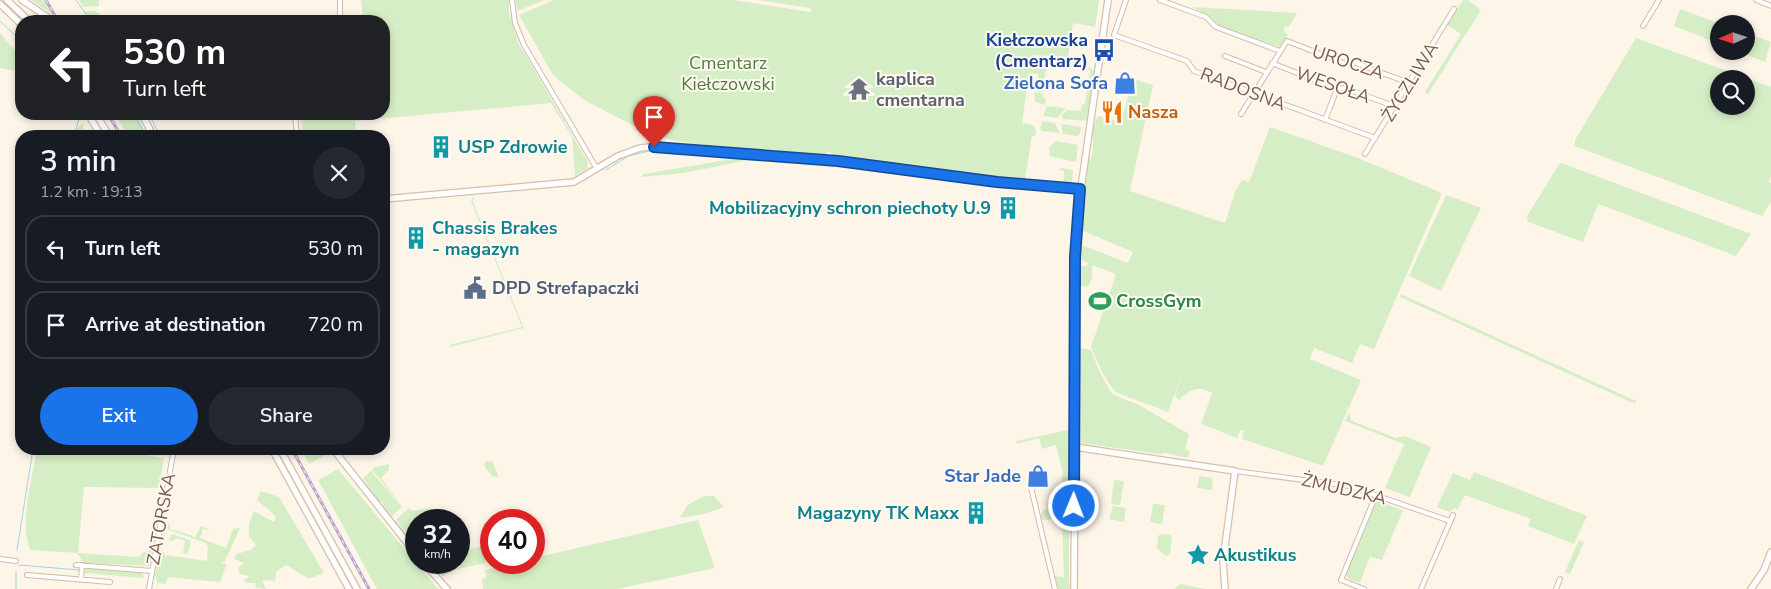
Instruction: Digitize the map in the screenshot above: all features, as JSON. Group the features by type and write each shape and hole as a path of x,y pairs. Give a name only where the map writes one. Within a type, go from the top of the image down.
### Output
{"street":[{"path":"7,0 23,15"},
{"path":"22,0 44,15"},
{"path":"340,0 340,15"},
{"path":"512,0 515,23 524,45 597,169"},
{"path":"1074,589 1075,257 1080,189 1108,0"},
{"name":"RADOSNA","path":"1126,0 1115,35 1187,61 1194,71 1375,138"},
{"path":"1160,0 1206,17 1216,27 1280,51 1241,114"},
{"path":"1643,26 1659,0"},
{"path":"1756,0 1771,6"},
{"path":"0,4 15,18"},
{"name":"ŻYCZLIWA","path":"1365,154 1454,9"},
{"name":"UROCZA","path":"1280,51 1287,40 1346,64 1353,62 1409,83"},
{"path":"1225,56 1266,72"},
{"name":"WESOŁA","path":"1272,63 1337,89 1344,88 1394,106"},
{"path":"1325,120 1337,89"},
{"path":"390,198 570,182 630,151 659,146 838,161 1012,184 1080,189"},
{"name":"ŻMUDZKA","path":"1075,447 1331,483 1376,494 1450,521"},
{"name":"ZATORSKA","path":"149,589 173,455"},
{"path":"275,455 349,589"},
{"path":"283,455 357,589"},
{"path":"338,455 405,540"},
{"path":"1225,589 1223,561 1235,471"},
{"path":"1030,483 1055,589"},
{"path":"1364,589 1341,580 1376,494"},
{"path":"1421,589 1453,515"},
{"path":"1752,589 1764,570 1771,552"},
{"path":"0,559 16,560"},
{"path":"76,565 152,571"},
{"path":"81,581 82,565"},
{"path":"434,574 447,589"},
{"path":"27,575 110,582"},
{"path":"1556,589 1560,579"}],"green space":[{"path":"31,0 44,0 53,15"},
{"path":"79,0 99,0 99,6 83,7"},
{"path":"361,0 509,0 509,13 518,42 588,162 587,169 575,176 572,137 551,103 390,118 390,15 363,15"},
{"path":"515,0 544,0 518,11"},
{"name":"Cmentarz Kiełczowski","path":"554,0 732,0 811,12 811,8 757,0 1099,0 1095,27 1073,23 1068,57 1031,55 1031,58 1049,59 1051,63 1048,63 1044,79 1038,78 1038,74 1029,73 1022,123 1033,125 1036,131 1035,136 1032,136 1025,179 1028,179 1013,181 836,158 832,153 828,152 824,156 696,144 671,140 642,130 584,100 553,75 519,15"},
{"path":"1463,0 1468,0 1481,10 1428,94 1425,92 1461,34 1447,25"},
{"path":"1190,6 1297,13 1288,28 1286,26 1283,30 1288,35 1280,47 1214,25 1207,15"},
{"path":"1680,9 1710,20 1710,40 1674,26"},
{"path":"92,11 99,13 99,15 86,15 83,12"},
{"path":"0,33 15,51 15,71 0,68"},
{"path":"1755,36 1771,42 1765,62 1755,58"},
{"path":"1636,38 1724,70 1710,70 1710,115 1755,115 1755,81 1771,87 1771,177 1768,182 1771,183 1771,202 1762,216 1575,146 1575,140"},
{"path":"1089,67 1095,72 1088,121 1062,119 1062,115 1067,110 1081,111 1082,104 1085,104 1090,70 1086,69"},
{"path":"1133,79 1153,85 1130,191 1225,223 1235,192 1242,180 1249,182 1270,127 1358,158 1442,193 1374,349 1360,344 1352,363 1314,348 1310,359 1361,380 1323,466 1242,439 1244,431 1240,430 1237,438 1201,424 1212,393 1198,389 1186,394 1179,400 1175,396 1182,375 1168,412 1115,392 1102,372 1091,347 1116,274 1092,265 1092,278 1088,287 1081,286 1081,266 1087,266 1088,263 1081,260 1081,245 1128,263 1133,252 1081,230 1082,191 1086,168 1093,152 1093,129 1098,116 1121,122"},
{"path":"1040,80 1046,86 1040,92 1034,86"},
{"path":"1034,92 1043,93 1043,98 1046,98 1045,105 1035,102"},
{"path":"1047,106 1065,109 1057,118 1043,116"},
{"path":"119,120 139,120 144,130 124,130"},
{"path":"302,120 366,120 355,121 356,130 302,130"},
{"path":"1043,121 1055,123 1060,133 1042,131 1040,128"},
{"path":"83,123 84,130 75,130"},
{"path":"1061,124 1081,127 1080,134 1077,136 1063,134"},
{"path":"1056,141 1078,145 1076,162 1050,156 1049,147"},
{"path":"739,158 753,159 684,173 641,177 643,174"},
{"path":"1560,163 1751,234 1736,256 1598,204 1583,242 1528,222 1527,216"},
{"path":"1061,168 1073,170 1072,185 1064,183 1064,171 1058,170"},
{"path":"1074,194 1076,209 1070,302 1071,226"},
{"path":"474,195 473,201 482,225 524,328 450,347 449,345 522,327 471,201"},
{"path":"1446,195 1481,208 1441,291 1409,276"},
{"path":"1009,201 1014,203 1016,208 1014,213 1009,215 1004,213 1002,208 1004,203"},
{"path":"1401,294 1636,401 1635,404 1400,297"},
{"path":"1080,348 1091,350 1100,373 1112,394 1139,405 1189,434 1185,449 1190,451 1188,458 1166,453 1159,454 1081,443"},
{"path":"1349,412 1351,420 1357,423 1396,438 1405,436 1431,447 1410,497 1385,488 1404,444 1345,421"},
{"path":"1073,429 1070,511 1062,519 1043,520 1040,516 1043,510 1053,509 1053,513 1060,513 1060,510 1063,509 1064,490 1060,488 1064,487 1061,476 1063,475 1056,445 1042,449 1039,438 1017,444 1016,441"},
{"path":"36,455 146,455 164,458 159,488 84,487 78,553 139,557 144,552 152,550 149,566 84,563 77,553 31,550 27,540 26,528 30,486"},
{"path":"278,455 280,455 354,589 352,589"},
{"path":"304,455 325,455 309,464"},
{"path":"492,461 499,477 493,477 485,467 485,462"},
{"path":"389,464 389,470 381,478 403,507 372,470 375,467"},
{"path":"338,469 405,549 405,574 426,574 438,589 377,589 318,480"},
{"path":"371,471 402,507 392,516 363,478"},
{"path":"1474,472 1587,516 1574,544 1528,526 1531,519 1465,495 1457,510 1455,508 1449,512 1437,507 1453,473 1470,480"},
{"path":"1199,476 1213,478 1212,490 1197,488"},
{"path":"1114,480 1124,481 1120,505 1111,504"},
{"path":"261,491 279,497 324,573 309,579 286,565 276,572 275,581 262,580 266,589 255,587 256,583 246,583 244,580 250,576 240,574 238,568 244,563 234,559 236,554 251,550 256,545 249,537 249,523 254,511 274,522 276,516 257,500"},
{"path":"704,496 714,496 724,507 704,514 680,518 687,505"},
{"path":"1376,501 1403,510 1382,560 1370,557 1360,583 1348,579 1346,574"},
{"path":"1153,504 1165,505 1162,524 1150,522"},
{"path":"1113,506 1126,508 1124,522 1109,519"},
{"path":"405,512 405,532 396,520"},
{"path":"1069,519 1069,582 1071,589 1058,589 1054,576 1064,577 1062,524"},
{"path":"698,520 715,568 617,589 483,589 482,579 486,578 486,574 545,574 545,555"},
{"path":"164,523 170,525 170,529 195,538 201,526 211,530 203,529 200,538 226,548 233,529 240,528 225,561 221,563 227,564 220,582 168,577 166,584 158,583 156,589 157,581 155,577 158,558 163,558 158,556 163,532 167,533 165,533 161,551 164,552 166,558 167,555 207,561 208,547 206,543 164,528"},
{"path":"172,534 191,541 188,554 183,553 185,541 175,538 174,541 169,540"},
{"path":"1161,534 1170,535 1172,538 1170,554 1166,556 1157,548 1158,536"},
{"path":"1579,540 1584,542 1570,574 1565,572"},
{"path":"480,547 480,564 470,566 470,549"},
{"path":"87,567 143,573 143,578 84,573"},
{"path":"1180,584 1206,589 1174,589"}],"waterway":[{"path":"76,0 87,15"},
{"path":"0,21 15,35"},
{"path":"76,130 79,120"},
{"path":"137,120 143,130"},
{"path":"152,120 157,130"},
{"path":"606,170 628,156 654,150 820,163"},
{"path":"856,167 1026,189"},
{"path":"1032,190 1062,192"},
{"path":"17,550 32,455"},
{"path":"363,481 380,501"},
{"path":"383,506 391,516"},
{"path":"395,521 405,533"},
{"path":"19,565 79,570"},
{"path":"16,571 16,589"}],"railway":[{"path":"46,0 55,15"},
{"path":"112,120 117,130"},
{"path":"295,455 369,589"}],"place":[{"name":"Kiełczowska (Cmentarz)","path":"1104,50"},
{"name":"Zielona Sofa","path":"1125,83"},
{"name":"kaplica cmentarna","path":"859,89"},
{"name":"Nasza","path":"1112,112"},
{"name":"USP Zdrowie","path":"441,147"},
{"name":"Mobilizacyjny schron piechoty U.9","path":"1008,208"},
{"name":"Chassis Brakes - magazyn","path":"416,238"},
{"name":"DPD Strefapaczki","path":"475,288"},
{"name":"CrossGym","path":"1100,301"},
{"name":"Star Jade","path":"1038,476"},
{"name":"Magazyny TK Maxx","path":"976,513"},
{"name":"Akustikus","path":"1198,555"}],"route":[{"path":"654,147 838,161 997,182 1080,189 1075,257 1074,506"}]}
